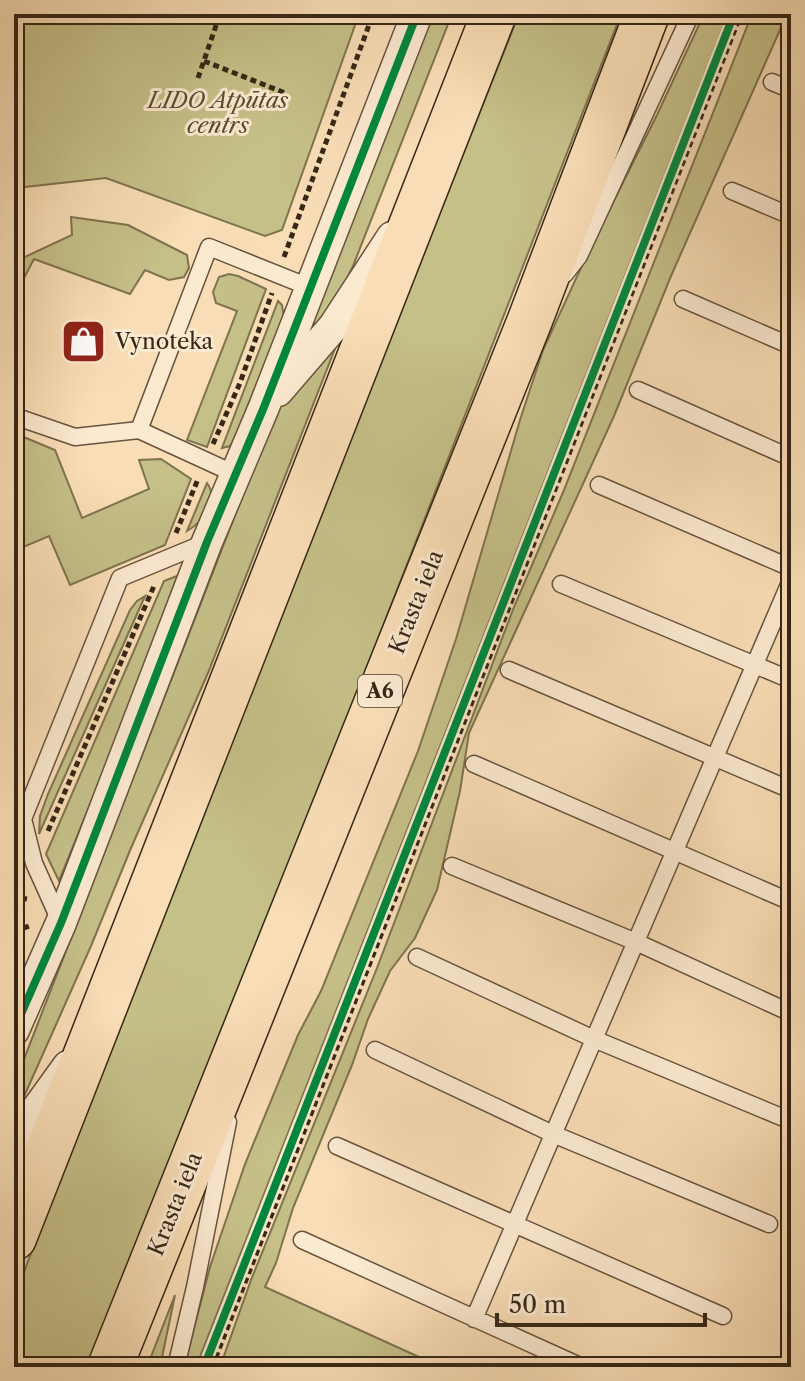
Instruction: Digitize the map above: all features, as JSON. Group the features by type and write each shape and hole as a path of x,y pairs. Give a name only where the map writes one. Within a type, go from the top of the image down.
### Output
{"highway":[{"path":"14,1238 494,14"},
{"name":"Krasta iela","path":"110,1366 530,320 647,14"}],"street":[{"path":"14,1030 61,923 207,542 264,407 417,14"},
{"path":"264,407 334,326 430,178"},
{"path":"14,1149 29,1120 93,1033"}],"lane":[{"path":"530,320 579,256 691,14"},
{"path":"772,82 791,90"},
{"path":"732,191 791,216"},
{"path":"139,430 209,247 309,287"},
{"path":"683,299 791,346"},
{"path":"638,390 791,458"},
{"path":"14,416 75,437 139,430 235,474"},
{"path":"599,485 791,568"},
{"path":"61,923 34,863 23,819 120,578 207,542"},
{"path":"474,1319 791,580"},
{"path":"561,584 791,680"},
{"path":"509,670 791,790"},
{"path":"474,764 791,902"},
{"path":"452,866 636,942 791,1013"},
{"path":"417,957 594,1039 791,1121"},
{"path":"176,1367 248,1021"},
{"path":"375,1050 553,1134 769,1224"},
{"path":"337,1146 723,1316"},
{"path":"302,1240 582,1367"}],"path":[{"path":"198,78 219,16 212,14"},
{"path":"204,1367 734,14"},
{"path":"212,1367 741,14"},
{"path":"204,61 285,93"},
{"path":"26,891 32,910"},
{"path":"14,897 28,899"},
{"path":"14,932 30,926 26,940"}],"green space":[{"name":"LIDO Atpūtas centrs","path":"14,14 359,14 282,230 265,236 106,178 25,187 14,191"},
{"path":"432,14 452,14 353,266 339,295 316,324 313,323 314,317"},
{"path":"519,14 621,14 149,1228 88,1367 14,1367 14,1301 28,1261 227,747"},
{"path":"704,14 728,14 196,1367 184,1367 210,1267 245,1164 298,1035 321,991 418,751 456,639 543,350"},
{"path":"752,14 787,14 671,276 614,416 469,733 460,791 437,890 415,938 390,971 368,1019 265,1287 441,1367 220,1367 251,1280 377,968 514,607 564,490"},
{"path":"71,217 128,225 187,255 189,268 184,277 169,280 145,270 130,294 34,259 14,297 14,262 72,235"},
{"path":"229,274 266,289 207,447 187,440 237,311 216,303 213,292 219,277"},
{"path":"278,301 284,317 235,440 230,446 222,448"},
{"path":"338,341 208,673 14,1119 14,1085 275,412"},
{"path":"14,433 55,450 82,518 149,489 139,460 161,459 191,479 165,545 70,585 49,536 14,551"},
{"path":"207,483 211,490 211,504 199,522 187,531"},
{"path":"177,576 181,580 59,881 46,854 164,581"},
{"path":"145,596 39,834 40,816 48,794 130,610"},
{"path":"175,1295 160,1367 147,1367"}],"water":[{"path":"791,1337 791,1367 775,1367"}],"cycle path":[{"path":"14,1030 61,923 207,542 264,407 417,14"},
{"path":"204,1367 734,14"}],"place":[{"name":"Vynoteka","path":"84,341"}]}
